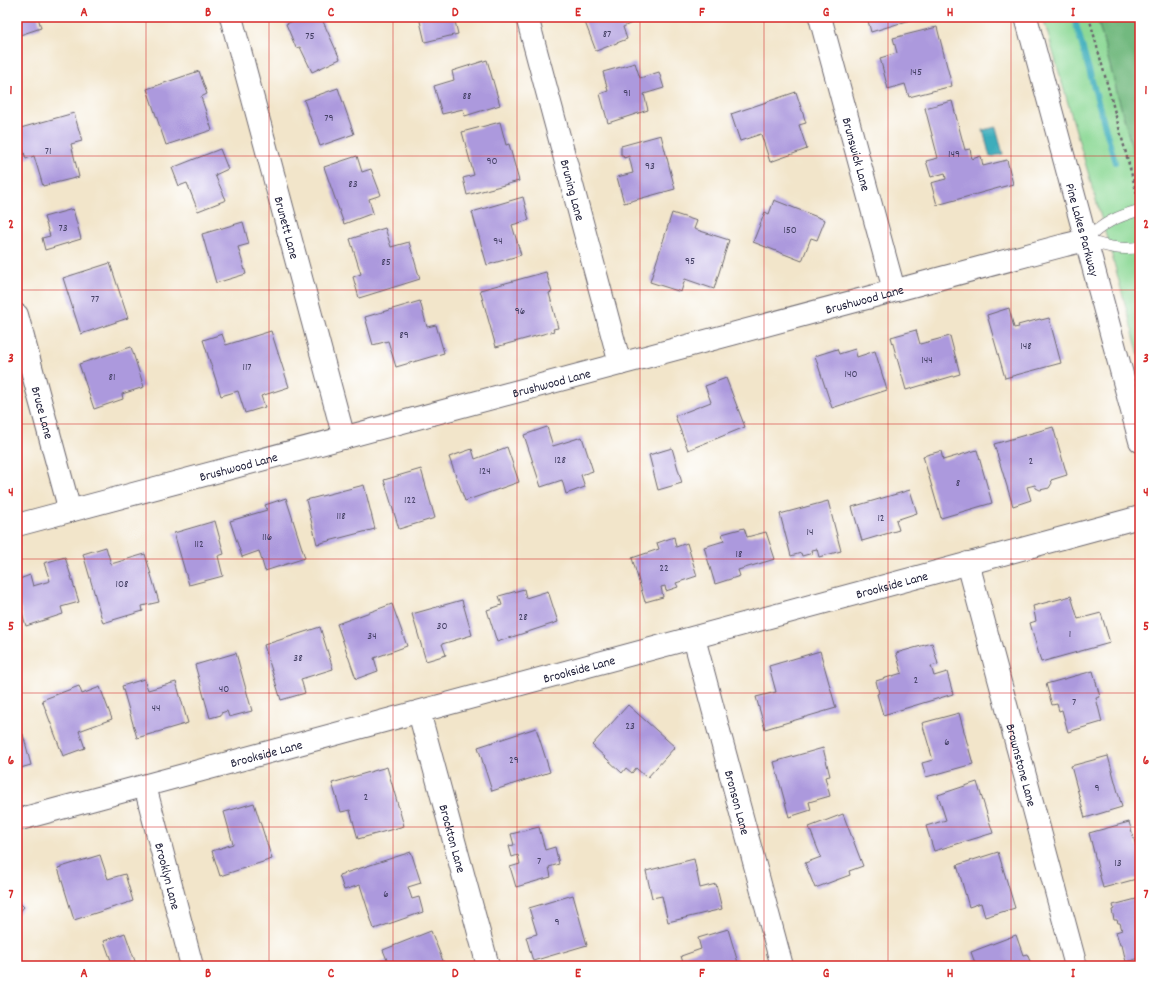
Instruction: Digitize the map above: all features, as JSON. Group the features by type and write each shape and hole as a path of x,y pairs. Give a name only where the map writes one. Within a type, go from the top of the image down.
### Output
{"street":[{"name":"Brunett Lane","path":"231,17 344,438"},
{"name":"Bruning Lane","path":"527,17 620,364"},
{"name":"Brunswick Lane","path":"820,17 894,290"},
{"name":"Pine Lakes Parkway","path":"1026,17 1140,441"},
{"name":"Brushwood Lane","path":"17,525 1086,240"},
{"name":"Bruce Lane","path":"17,315 70,511"},
{"name":"Brookside Lane","path":"17,820 1140,517"},
{"name":"Brownstone Lane","path":"968,563 1076,966"},
{"name":"Bronson Lane","path":"694,638 782,966"},
{"name":"Brockton Lane","path":"419,712 488,966"},
{"name":"Brooklyn Lane","path":"145,786 192,966"}],"lane":[{"path":"1140,210 1120,216 1097,229 1086,240 1112,248 1133,249 1140,247"}],"path":[{"path":"1090,17 1138,198"}],"green space":[{"path":"1043,17 1097,17 1140,177 1140,359 1111,252"},
{"path":"1097,17 1140,17 1140,150 1133,152"}],"water":[{"path":"996,127 1003,154 990,157 983,130"}],"building":[{"path":"17,17 38,17 41,28 17,36"},
{"path":"302,17 321,17 340,59 312,72 300,47 296,48 286,24"},
{"path":"419,17 454,17 458,34 425,42"},
{"path":"583,17 632,17 634,22 623,27 627,39 596,51"},
{"path":"867,17 920,17 871,32"},
{"path":"937,27 952,86 909,97 905,84 888,89 880,58 897,53 893,38"},
{"path":"487,60 500,105 465,116 463,109 442,114 434,86 454,80 452,71"},
{"path":"635,63 640,78 659,72 664,88 644,94 648,110 608,123 600,94 608,91 603,72"},
{"path":"199,71 207,94 201,97 212,130 166,145 147,89"},
{"path":"338,88 354,134 320,146 304,100"},
{"path":"796,92 806,123 799,125 807,149 770,162 761,134 740,141 731,114"},
{"path":"952,101 965,150 970,149 972,159 981,156 983,166 1007,160 1013,184 937,205 931,183 946,179 945,173 931,177 926,161 938,158 925,108"},
{"path":"74,113 82,141 71,144 79,177 43,186 34,156 26,159 17,129"},
{"path":"500,122 506,145 509,144 519,181 467,195 463,178 474,175 462,132"},
{"path":"661,135 675,189 624,203 617,177 633,173 629,156 624,158 623,155 621,155 621,146"},
{"path":"220,149 228,169 215,175 226,200 198,211 187,183 179,186 172,168"},
{"path":"357,156 362,172 371,169 381,195 369,199 373,213 344,224 324,167"},
{"path":"523,197 529,220 512,225 521,255 487,265 472,212"},
{"path":"774,200 825,220 817,240 811,238 802,261 753,242 765,212 769,214"},
{"path":"73,209 81,239 45,250 42,238 50,236 44,217"},
{"path":"672,213 697,221 694,229 729,240 714,289 685,279 681,292 650,282"},
{"path":"243,222 249,244 238,247 246,274 216,283 202,234"},
{"path":"385,228 391,247 409,242 420,279 359,298 353,277 361,274 350,239"},
{"path":"110,263 128,318 81,334 63,278"},
{"path":"546,272 552,292 549,293 558,328 553,329 554,331 496,347 480,290"},
{"path":"420,301 427,327 436,325 444,353 396,367 388,341 373,345 365,317"},
{"path":"1009,308 1014,328 1019,327 1018,325 1049,318 1061,363 1005,378 987,315"},
{"path":"916,330 920,344 950,336 960,374 906,390 891,337"},
{"path":"271,331 289,387 261,396 265,407 245,413 238,391 221,396 203,340 222,334 226,345"},
{"path":"131,347 144,387 122,394 123,399 94,409 79,364"},
{"path":"837,349 839,354 855,349 857,357 875,351 887,390 832,408 815,356"},
{"path":"726,378 745,427 688,450 675,416 711,402 705,386"},
{"path":"547,427 553,446 582,437 593,471 581,475 585,487 566,494 562,480 541,487 524,435"},
{"path":"1053,427 1067,475 1051,480 1052,483 1049,488 1040,490 1036,488 1035,485 1027,487 1031,500 1013,506 994,444"},
{"path":"507,447 519,482 465,501 449,457 472,449 475,459"},
{"path":"672,448 682,483 658,490 649,455"},
{"path":"977,450 992,503 941,518 923,456 941,451 943,460"},
{"path":"421,469 435,518 399,529 384,480"},
{"path":"364,485 375,529 317,544 306,500"},
{"path":"910,490 917,513 896,520 899,530 862,541 852,507"},
{"path":"286,498 305,558 265,571 259,551 242,557 230,521 267,510 265,505"},
{"path":"828,501 841,551 819,557 817,549 812,550 813,553 802,556 801,553 791,556 780,514"},
{"path":"215,521 224,554 218,556 223,576 189,585 174,533"},
{"path":"744,528 747,537 766,532 775,559 738,570 740,576 715,584 704,547 724,541 722,534"},
{"path":"674,537 676,547 687,543 697,576 676,583 678,587 666,591 665,586 661,587 663,597 645,602 632,558 659,549 657,543"},
{"path":"106,547 111,564 145,554 159,602 142,606 143,611 103,623 83,554"},
{"path":"65,557 79,602 61,607 63,614 26,626 17,596 17,580 30,575 33,586 50,581 44,563"},
{"path":"524,589 526,598 548,591 558,622 497,642 487,610 502,605 499,596"},
{"path":"1071,596 1078,619 1101,613 1110,643 1041,662 1030,623 1036,621 1033,606"},
{"path":"462,600 472,635 442,644 446,655 426,661 412,614"},
{"path":"392,604 407,646 374,658 378,671 356,679 337,624"},
{"path":"320,627 333,669 301,679 305,693 281,700 264,645"},
{"path":"932,643 938,664 931,666 934,676 947,672 953,694 883,715 877,694 879,693 876,681 902,673 896,653"},
{"path":"820,651 836,708 765,729 756,697 776,692 769,666"},
{"path":"236,653 252,711 229,717 227,711 221,713 221,715 210,718 195,665"},
{"path":"1093,671 1100,697 1096,698 1102,722 1068,732 1062,710 1059,711 1057,704 1052,705 1046,684"},
{"path":"144,679 148,690 176,682 188,723 137,738 122,686"},
{"path":"79,686 82,694 100,687 112,719 79,731 85,748 63,756 42,700"},
{"path":"628,705 675,747 647,778 636,768 632,773 626,768 622,773 592,745"},
{"path":"959,713 973,764 926,777 922,763 933,760 922,723"},
{"path":"536,728 550,772 492,791 478,747"},
{"path":"23,734 31,765 17,769 17,735"},
{"path":"823,748 830,776 825,777 830,796 809,802 811,810 789,817 774,762"},
{"path":"1108,756 1122,807 1085,818 1071,766"},
{"path":"387,767 404,826 358,839 350,810 341,812 332,783"},
{"path":"977,782 993,833 934,851 926,826 946,820 938,795"},
{"path":"254,803 272,859 220,876 212,851 233,844 224,812"},
{"path":"843,814 863,866 849,871 850,875 815,888 805,863 821,857 809,827"},
{"path":"1129,822 1136,846 1140,845 1140,878 1103,888 1089,833"},
{"path":"539,827 545,850 555,847 559,864 549,867 551,877 516,887 510,867 520,864 518,855 512,857 509,846 514,845 511,834"},
{"path":"411,852 421,883 408,887 412,899 419,897 423,912 374,929 360,885 344,890 339,875"},
{"path":"998,852 1015,908 985,917 981,903 969,907 957,865"},
{"path":"100,855 108,879 125,874 133,901 74,920 58,868"},
{"path":"694,859 700,888 716,884 722,909 668,922 662,896 652,898 646,871"},
{"path":"573,895 587,945 533,961 526,937 537,934 529,908"},
{"path":"1140,898 1140,958 1126,962 1122,945 1120,945 1116,932 1122,930 1120,923 1118,923 1117,920 1114,920 1112,910 1114,909 1113,905"},
{"path":"17,900 24,907 17,915"},
{"path":"728,929 739,966 684,966 681,956 701,949 698,938"},
{"path":"431,931 445,966 373,966 387,960 383,950"},
{"path":"125,933 136,964 144,961 146,966 113,966 104,941"},
{"path":"1016,935 1023,955 1027,954 1032,966 976,966 971,952"}],"waterway":[{"path":"1074,17 1115,162"}]}
